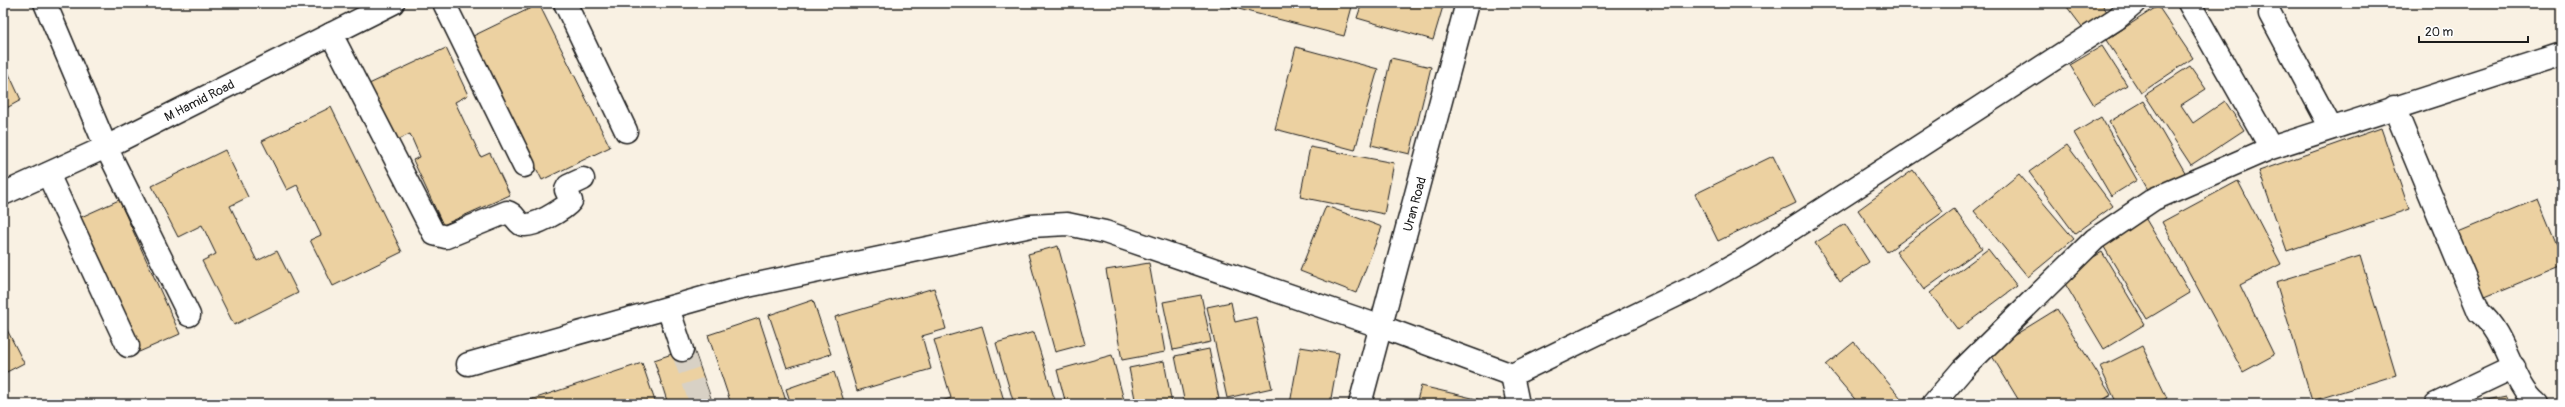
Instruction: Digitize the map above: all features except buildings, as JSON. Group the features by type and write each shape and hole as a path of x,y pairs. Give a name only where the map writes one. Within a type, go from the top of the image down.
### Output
{"street":[{"path":"45,3 106,146 189,314"},
{"name":"M Hamid Road","path":"3,194 106,146 393,3"},
{"path":"444,3 524,166"},
{"path":"565,3 626,131"},
{"name":"Uran Road","path":"1360,404 1382,327 1467,3"},
{"path":"468,364 738,288 1031,226 1067,224 1105,232 1382,327 1512,375 1706,281 1750,256 2109,23 2135,3"},
{"path":"2189,3 2271,148"},
{"path":"2270,14 2331,128"},
{"path":"332,34 434,234 446,237 507,212 513,214 521,224 529,226 566,208 571,201 566,190 568,186 583,179"},
{"path":"1937,403 1962,370 2095,239 2154,199 2271,148 2562,54"},
{"path":"2394,108 2479,312 2490,321 2514,368 2537,404"},
{"path":"48,174 128,346"},
{"path":"668,308 682,350"},
{"path":"2436,404 2514,368"},
{"path":"1512,375 1518,404"}],"tunnel":[{"path":"682,350 701,404"}]}
